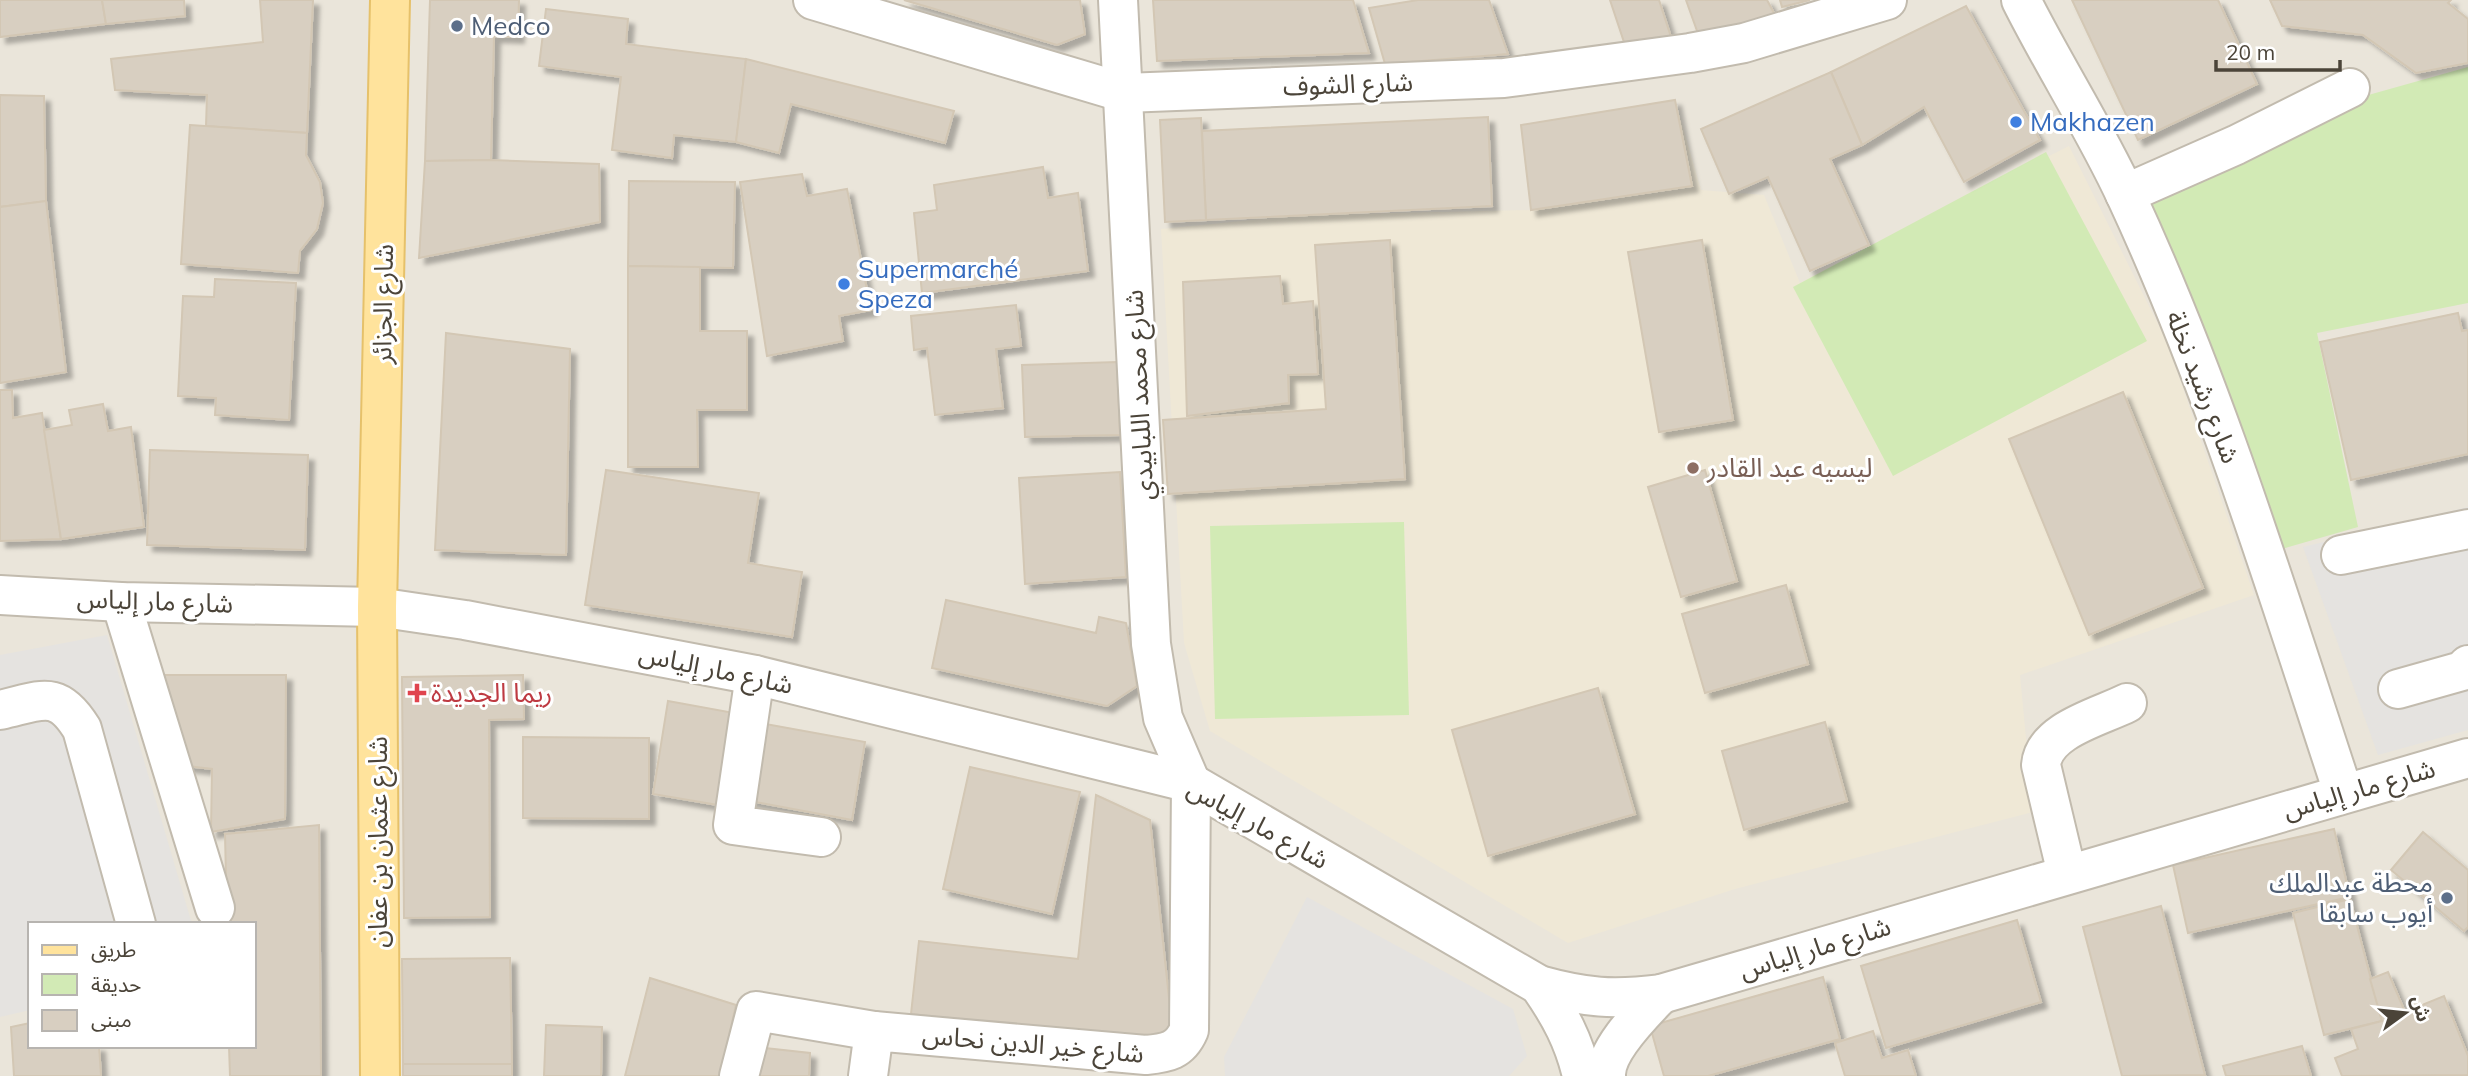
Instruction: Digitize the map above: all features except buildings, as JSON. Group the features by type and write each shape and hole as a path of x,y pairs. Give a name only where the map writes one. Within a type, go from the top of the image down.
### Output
{"main road":[{"name":"شارع الجزائر","path":"377,607 390,0"},
{"name":"شارع عثمان بن عفان","path":"377,607 380,1076"}],"street":[{"name":"شارع الشوف","path":"813,0 1125,93 1504,78 1744,43 1887,0"},
{"name":"شارع محمد اللبابيدي","path":"1118,0 1152,644 1163,718 1191,783"},
{"name":"شارع رشيد نخلة","path":"2021,0 2125,194 2185,335 2252,519 2343,792"},
{"path":"2125,194 2236,145 2350,88"},
{"path":"2341,555 2468,529"},
{"name":"شارع مار إلياس","path":"0,595 121,602 377,607 465,620 755,675 1191,783 1539,985 1583,997 1627,998 1661,994 2343,792 2468,758"},
{"path":"121,602 215,908"},
{"path":"2398,689 2462,671 2468,664"},
{"path":"755,675 733,825 821,837"},
{"path":"0,710 48,699 69,708 82,729 135,922"},
{"path":"2067,874 2041,765 2043,751 2053,739 2127,703"},
{"name":"شارع خير الدين نحاس","path":"738,1076 756,1011 874,1031 1146,1055 1170,1053 1179,1046 1189,1030 1191,783"},
{"path":"1539,985 1562,1018 1575,1046 1582,1076"},
{"path":"1606,1076 1606,1068 1617,1046 1661,994"},
{"path":"868,1076 874,1031"}],"shaded area":[{"path":"0,0 2468,0 2468,1076 0,1076"},
{"name":"لیسیه عبد القادر","path":"1675,100 1701,190 1764,195 1800,283 2069,146 2167,342 2254,595 2020,675 2033,812 1735,889 1568,943 1210,731 1184,643 1161,229 1302,215 1531,210 1521,125"},
{"path":"2468,507 2468,730 2378,755 2303,547"},
{"path":"107,635 191,922 28,922 28,1010 0,1017 0,655"},
{"path":"1307,897 1513,1009 1527,1056 1509,1076 1225,1076 1224,1057"}],"green space":[{"path":"2468,67 2468,303 2317,333 2358,527 2275,551 2138,199 2347,101"},
{"path":"2046,152 2147,341 1893,476 1793,287"},
{"path":"1404,522 1409,715 1215,719 1210,526"}],"place":[{"name":"Medco","path":"457,26"},
{"name":"Makhazen","path":"2016,122"},
{"name":"Supermarché Speza","path":"844,284"},
{"name":"لیسیه عبد القادر","path":"1693,468"},
{"name":"ريما الجديدة","path":"417,693"},
{"name":"محطة عبدالملك أيوب سابقا","path":"2447,898"}]}
